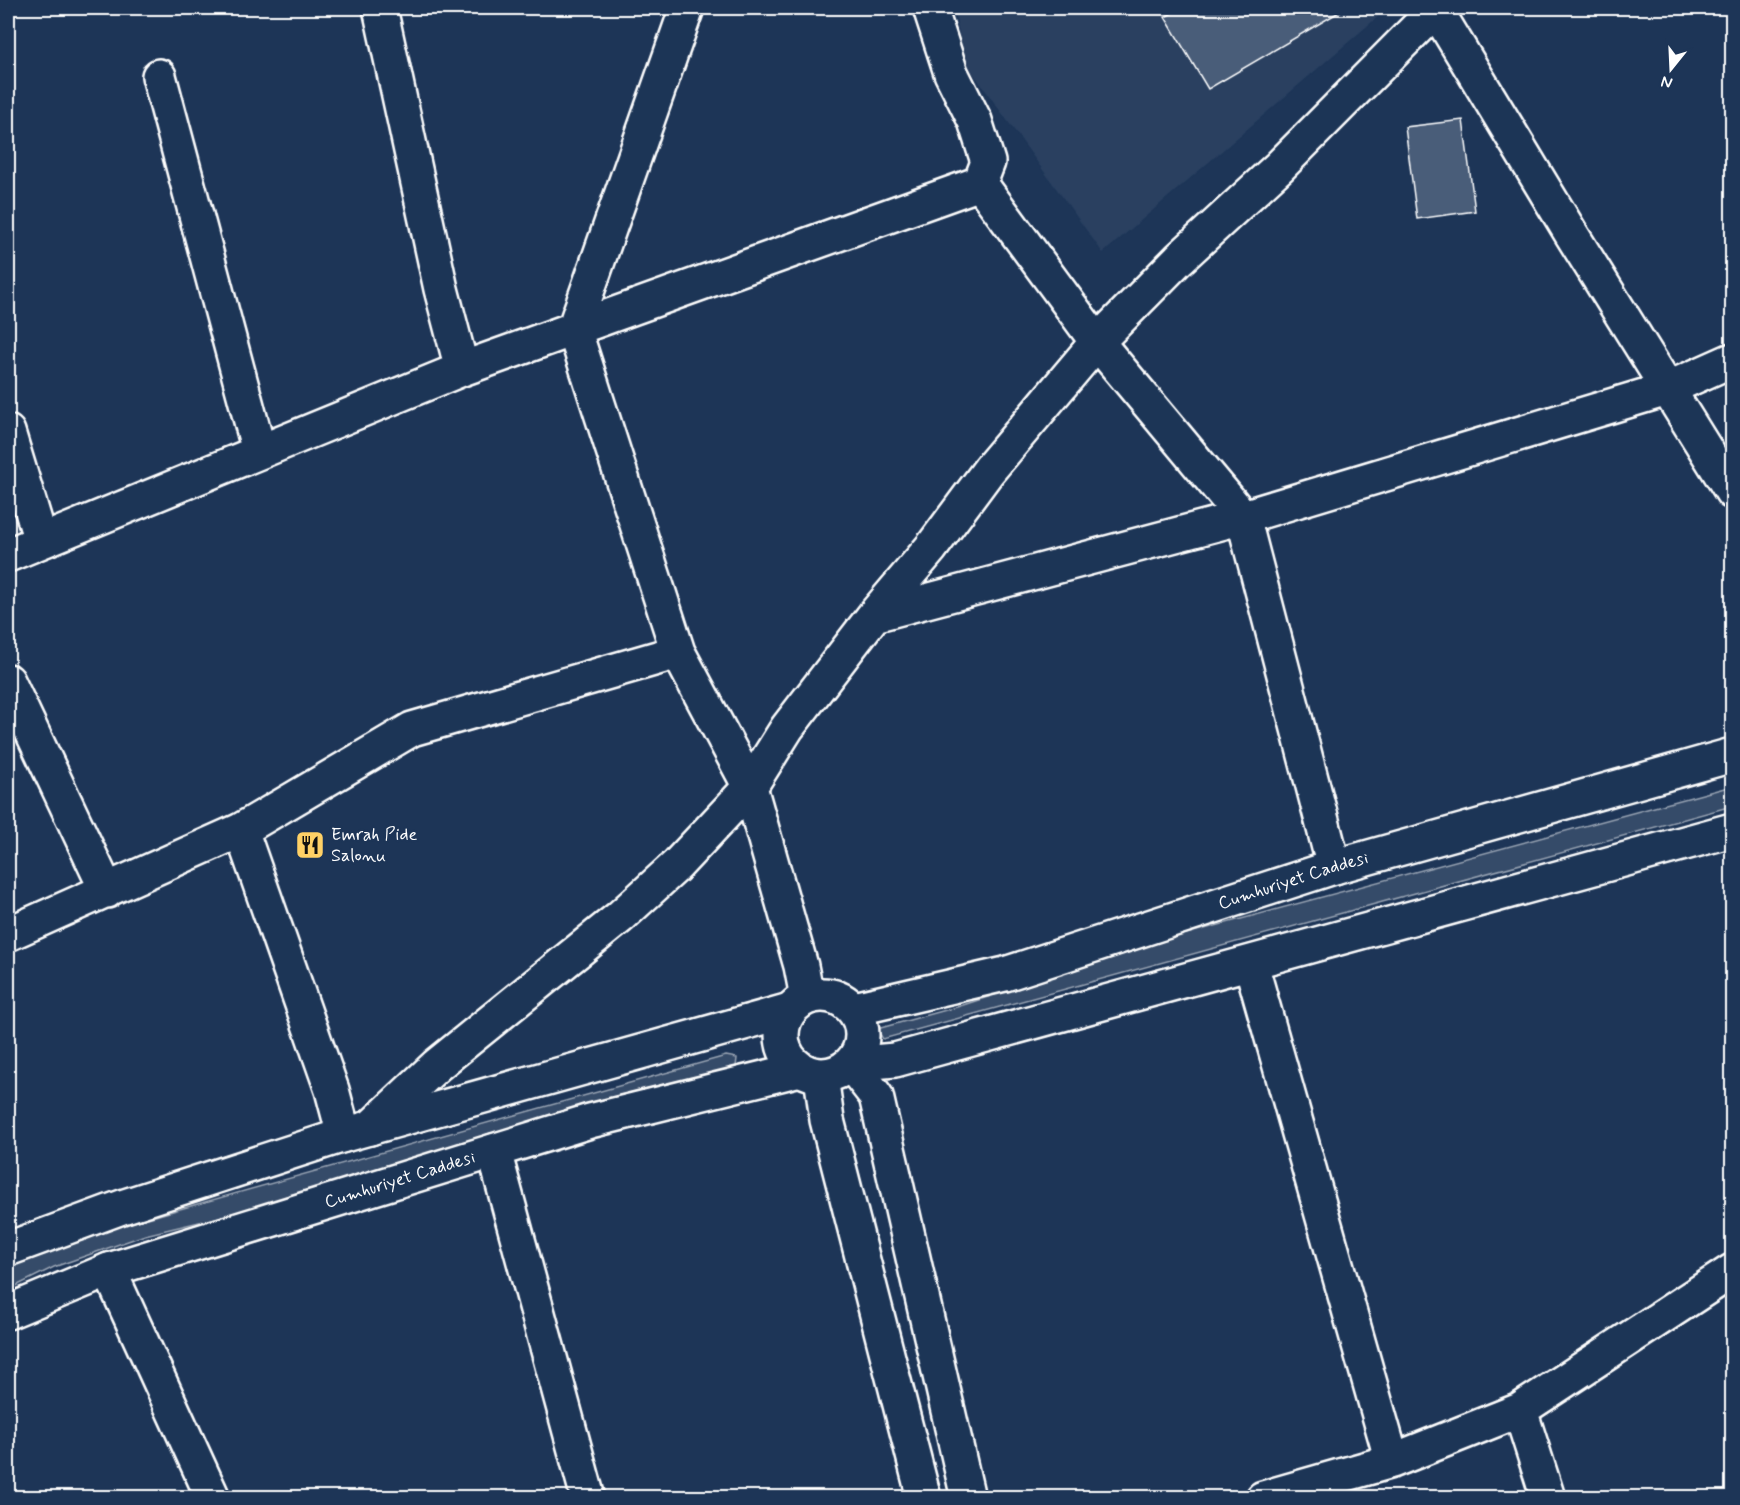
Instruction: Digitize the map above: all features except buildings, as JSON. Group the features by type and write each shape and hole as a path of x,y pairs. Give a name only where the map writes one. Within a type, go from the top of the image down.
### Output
{"street":[{"path":"380,8 441,288 462,369"},
{"path":"687,8 574,328 678,652 750,787 801,966 799,1004 784,1020 782,1041 785,1052 810,1072 827,1120 924,1497"},
{"path":"8,555 462,369 980,183 988,162 975,121 951,73 930,8"},
{"path":"357,1131 628,909 677,865 750,787 787,728 874,615 931,548 989,470 1097,342 1179,259 1279,167 1436,8 1732,492"},
{"path":"159,75 259,451"},
{"path":"980,183 1097,342 1243,517 1334,867"},
{"path":"874,615 1243,517 1667,389 1732,360"},
{"path":"8,432 40,541"},
{"path":"8,934 241,830 412,729 678,652"},
{"path":"8,681 107,891"},
{"name":"Cumhuriyet Caddesi","path":"854,1009 1005,974 1334,867 1732,755"},
{"path":"241,830 332,1090 357,1131"},
{"name":"Cumhuriyet Caddesi","path":"8,1312 109,1270 590,1121 810,1072 842,1070 851,1064 895,1060 1732,830"},
{"path":"1251,964 1392,1461"},
{"path":"8,1249 101,1215 357,1131 830,995 854,1009 863,1034 862,1045 851,1064 876,1096 968,1497"},
{"path":"494,1151 588,1497"},
{"path":"109,1270 213,1497"},
{"path":"1275,1496 1392,1461 1520,1410 1732,1271"},
{"path":"1520,1410 1548,1497"}],"shaded area":[{"path":"954,8 1388,8 1103,253 965,62"},
{"path":"1732,786 1732,806 883,1039 877,1029 957,1007 1160,941"},
{"path":"726,1056 737,1058 736,1067 600,1100 283,1202 145,1235 54,1267 8,1290 8,1268 91,1234"}],"place":[{"name":"Emrah Pide Salonu","path":"310,845"}]}
